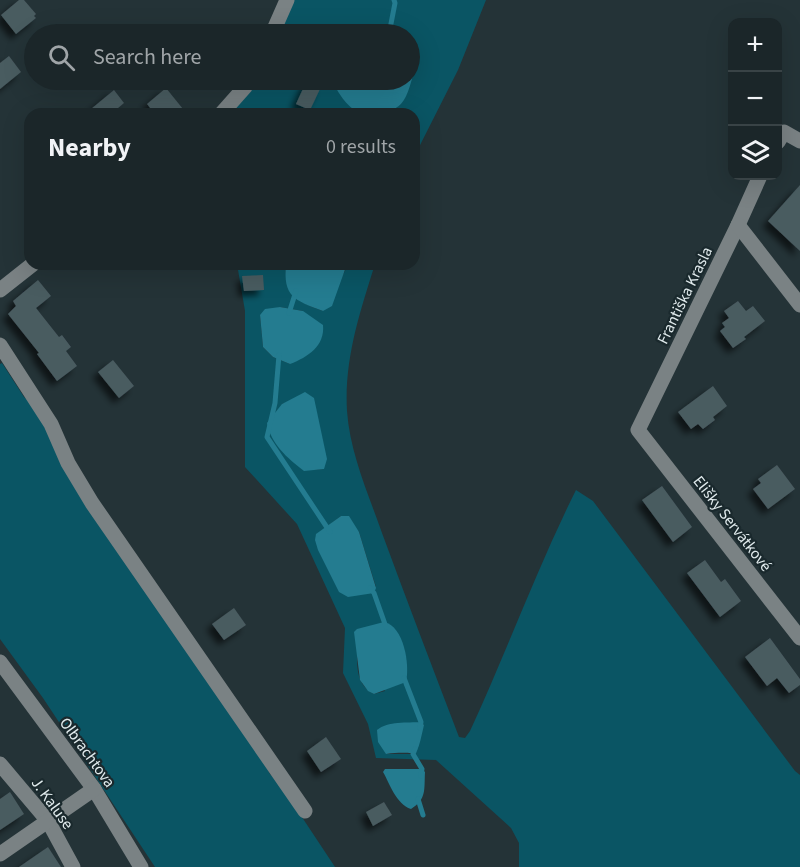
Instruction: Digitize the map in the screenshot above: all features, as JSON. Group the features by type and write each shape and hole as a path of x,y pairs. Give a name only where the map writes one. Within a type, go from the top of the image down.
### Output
{"street":[{"path":"277,24 288,0"},
{"path":"226,108 242,90"},
{"path":"782,137 800,141"},
{"name":"Františka Krasla","path":"638,430 758,180"},
{"path":"738,225 800,305"},
{"path":"0,290 25,270"},
{"path":"0,345 51,424 68,464 92,503 305,812"},
{"name":"Elišky Servátkové","path":"638,430 800,638"},
{"name":"Olbrachtova","path":"0,662 94,789 141,867"},
{"name":"J. Kaluse","path":"0,764 48,821 72,867"},
{"path":"0,854 94,789"}],"shaded area":[{"path":"293,0 486,0 458,70 420,145 420,108 389,108 401,104 406,90 420,90 420,24 282,24"},
{"path":"247,90 340,90 354,108 234,108"},
{"path":"337,90 409,90 401,104 395,108 353,108"},
{"path":"238,270 286,270 287,283 294,295 306,304 323,311 345,270 373,270 359,318 348,373 349,427 366,488 459,737 465,738 470,731 548,549 576,490 593,501 800,775 800,867 519,867 519,843 511,828 436,760 376,758 368,724 343,673 345,628 297,524 245,467 245,311","holes":["280,307 303,311 290,364 273,357 263,347 260,315","293,400 324,469 304,470 282,404","341,516 359,532 376,587 316,535","357,653 385,691 374,694 364,686 359,676","424,724 413,754 386,754"]},
{"path":"286,270 345,270 332,306 323,311 293,296 286,284"},
{"path":"280,307 303,311 323,325 321,339 314,350 290,364 273,357 263,347 260,315 265,309"},
{"path":"2,363 24,397 31,403 259,752 270,774 280,784 335,867 155,867 43,698 0,639 0,364"},
{"path":"305,392 314,398 327,459 324,469 304,471 276,444 267,423 282,404"},
{"path":"341,516 349,516 359,532 376,588 374,593 348,597 339,592 318,550 316,534"},
{"path":"384,622 391,625 401,638 406,657 407,675 406,682 374,694 368,691 360,680 354,632 357,629"},
{"path":"421,722 424,725 419,745 414,752 386,754 378,742 377,730 381,727"},
{"path":"385,769 422,769 425,772 424,793 420,801 411,809 401,803 394,793 383,772"}],"building":[{"path":"19,0 24,0 36,14 34,16 36,18 28,24 24,24 24,28 16,34 1,15"},
{"path":"9,56 21,72 0,89 0,63"},
{"path":"114,90 124,103 118,108 92,108"},
{"path":"164,90 168,90 182,108 150,108 147,104"},
{"path":"302,90 320,90 311,108 296,104"},
{"path":"800,185 800,251 768,221"},
{"path":"263,275 264,290 244,291 242,276"},
{"path":"38,280 51,296 36,308 59,337 62,335 71,347 66,351 77,366 57,381 37,354 39,353 8,314 16,306 13,301"},
{"path":"738,301 746,311 753,306 765,321 733,348 720,331 725,327 722,323 729,318 724,311"},
{"path":"113,360 134,386 119,398 98,372"},
{"path":"713,386 727,406 713,417 715,420 703,429 698,424 691,429 678,412"},
{"path":"777,465 795,489 768,509 753,489 761,483 758,479"},
{"path":"662,486 692,527 673,542 642,500"},
{"path":"705,560 721,582 725,579 741,601 720,617 687,573"},
{"path":"234,608 246,625 224,640 212,624"},
{"path":"770,638 800,679 800,685 789,693 777,678 767,686 745,657"},
{"path":"326,737 341,759 321,772 307,751"},
{"path":"10,792 24,814 0,830 0,799"},
{"path":"384,802 392,815 373,826 366,812"},
{"path":"48,847 61,867 19,867"}],"waterway":[{"path":"391,24 394,0"},
{"path":"289,313 296,291"},
{"path":"279,355 275,403 267,437 330,532"},
{"path":"370,588 374,593 386,627"},
{"path":"404,678 421,722 420,728"},
{"path":"415,749 413,754 422,769 421,776"},
{"path":"418,799 423,815"}]}
